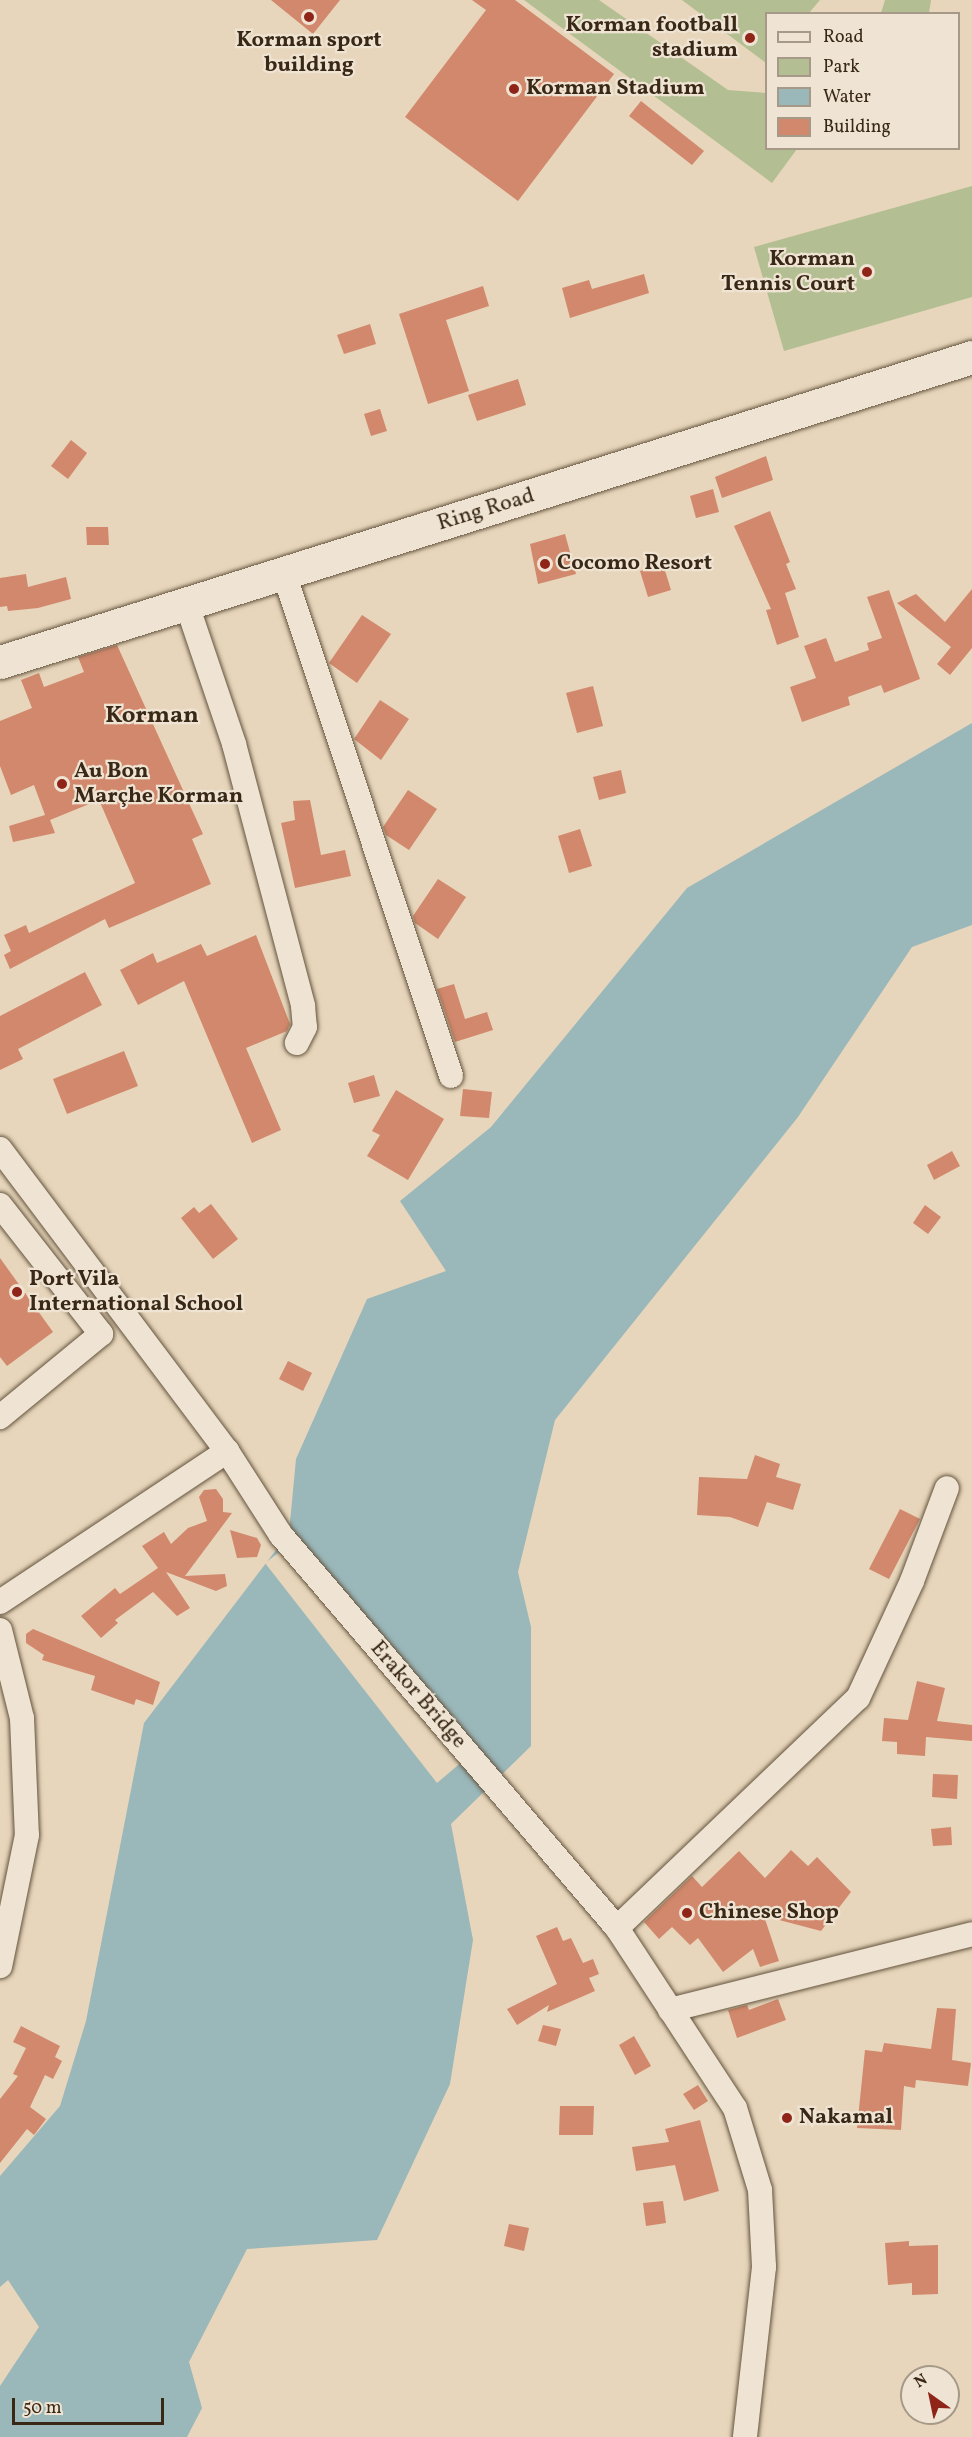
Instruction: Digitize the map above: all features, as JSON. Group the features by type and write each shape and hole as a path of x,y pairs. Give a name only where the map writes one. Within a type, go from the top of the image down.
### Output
{"main road":[{"name":"Ring Road","path":"0,662 972,357"}],"street":[{"path":"284,573 451,1076"},
{"path":"186,602 234,744 303,1006 305,1027 297,1043"},
{"name":"Erakor Bridge","path":"0,1149 227,1451 281,1535 617,1928 735,2108 758,2181 764,2267 745,2437"},
{"path":"0,1200 24,1180"},
{"path":"0,1204 101,1334 0,1417"},
{"path":"37,1251 55,1222"},
{"path":"87,1314 113,1299"},
{"path":"0,1602 227,1451"},
{"path":"617,1928 858,1698 912,1581 947,1488"},
{"path":"0,1630 22,1718 27,1835 0,1966"},
{"path":"670,2010 972,1934"}],"green space":[{"path":"524,0 599,0 728,90 765,93 765,150 796,150 772,183"},
{"name":"Korman football stadium","path":"682,0 820,0 810,12 765,12 765,62"},
{"path":"885,0 931,0 929,12 881,12"},
{"name":"Korman Tennis Court","path":"972,186 972,297 784,351 754,247"}],"water":[{"path":"972,723 972,925 912,947 798,1117 555,1420 518,1572 531,1627 531,1746 451,1824 473,1940 450,2084 377,2240 247,2249 189,2362 202,2408 187,2437 0,2437 0,2386 39,2327 8,2280 0,2287 0,2176 60,2106 86,2021 144,1723 289,1533 296,1459 367,1299 446,1271 400,1201 491,1127 687,888"}],"pier":[{"path":"298,1538 470,1755 437,1783 265,1563"}],"building":[{"name":"Korman sport building","path":"271,0 340,0 313,34"},
{"name":"Korman Stadium","path":"472,0 515,0 614,74 518,201 405,117 486,10"},
{"path":"641,101 704,151 692,165 629,116"},
{"path":"644,274 649,293 570,318 562,288 589,280 592,289"},
{"path":"483,286 489,306 446,320 469,391 428,404 399,314"},
{"path":"370,324 376,344 344,354 337,335"},
{"path":"518,379 526,405 477,421 468,395"},
{"path":"380,409 387,431 371,436 364,414"},
{"path":"71,440 87,453 68,479 51,466"},
{"path":"766,456 773,480 722,498 715,477"},
{"path":"713,489 719,512 696,518 690,496"},
{"path":"770,511 790,562 786,564 796,589 785,593 799,637 777,645 766,610 771,609 734,526"},
{"path":"86,527 108,527 109,545 87,545"},
{"path":"565,534 576,574 538,584 530,544"},
{"path":"663,564 671,590 648,597 640,571"},
{"path":"26,574 28,587 66,577 71,599 38,608 8,611 7,606 0,607 0,578"},
{"path":"972,589 972,648 950,675 937,664 951,647 897,603 916,594 945,622"},
{"path":"889,590 920,679 884,693 881,685 848,697 850,705 802,722 790,687 816,678 804,646 826,638 835,662 869,650 867,643 882,638 867,597"},
{"path":"362,615 391,634 357,683 329,663"},
{"path":"117,645 203,834 192,839 211,884 109,928 105,919 10,969 4,955 11,951 4,935 26,925 29,933 135,883 99,800 50,820 55,833 13,842 9,826 45,815 34,785 11,795 0,766 0,721 32,708 21,680 39,673 44,687 84,672 78,657"},
{"path":"593,686 603,726 577,733 566,693"},
{"path":"380,700 409,719 381,760 354,739"},
{"path":"621,770 626,793 599,800 593,777"},
{"path":"408,790 437,809 409,850 386,835 383,827"},
{"path":"310,800 321,855 345,850 351,876 295,888 281,823 295,820 293,801"},
{"path":"580,829 592,866 569,873 558,836"},
{"path":"438,879 466,897 438,939 415,923 413,916"},
{"path":"256,935 290,1024 287,1031 246,1048 281,1130 252,1143 184,981 138,1005 120,970 153,953 157,963 201,944 207,956"},
{"path":"85,972 102,1005 18,1049 23,1059 0,1070 0,1016"},
{"path":"454,984 465,1019 487,1012 493,1030 455,1042 437,989"},
{"path":"124,1051 138,1086 67,1114 53,1079"},
{"path":"374,1075 380,1096 354,1103 348,1083"},
{"path":"463,1089 492,1092 489,1118 460,1116"},
{"path":"396,1090 444,1119 408,1180 367,1156 380,1135 372,1131"},
{"path":"952,1151 960,1166 934,1180 927,1165"},
{"path":"211,1204 238,1239 213,1259 181,1218 194,1207 199,1213"},
{"path":"925,1205 941,1217 928,1234 913,1223"},
{"path":"0,1258 53,1332 7,1366 0,1357"},
{"path":"288,1361 312,1373 303,1391 279,1379"},
{"path":"755,1455 780,1464 776,1477 801,1484 793,1510 767,1502 758,1527 730,1517 697,1515 699,1477 747,1479"},
{"path":"216,1489 223,1499 223,1512 232,1513 185,1576 225,1574 227,1586 216,1591 166,1572 190,1608 177,1616 153,1592 115,1620 118,1623 101,1638 81,1616 115,1588 120,1594 158,1568 142,1546 164,1532 171,1544 188,1528 207,1521 199,1497 204,1490"},
{"path":"900,1509 920,1519 889,1579 869,1569"},
{"path":"230,1530 257,1538 261,1545 257,1557 237,1558"},
{"path":"33,1629 160,1682 153,1705 136,1699 134,1705 91,1690 95,1676 42,1660 44,1655 26,1643 26,1634"},
{"path":"917,1681 945,1688 937,1721 972,1725 972,1741 926,1737 925,1756 897,1754 897,1742 882,1741 884,1718 908,1720"},
{"path":"933,1774 958,1775 957,1799 932,1797"},
{"path":"951,1827 952,1845 933,1846 931,1829"},
{"path":"791,1850 808,1866 817,1857 851,1892 821,1931 764,1916 779,1961 760,1967 753,1949 723,1972 698,1938 690,1945 672,1927 659,1939 644,1922 692,1876 702,1887 739,1851 765,1878"},
{"path":"557,1927 563,1941 571,1938 583,1963 593,1959 599,1974 589,1978 595,1991 547,2012 549,2005 517,2025 507,2009 557,1984 536,1936"},
{"path":"778,1999 786,2020 737,2038 728,2010 747,2005 749,2010"},
{"path":"937,2008 956,2009 952,2060 971,2063 968,2086 916,2080 915,2088 904,2086 901,2130 857,2128 865,2050 882,2052 884,2043 931,2049"},
{"path":"543,2025 561,2029 556,2046 538,2041"},
{"path":"21,2026 60,2046 55,2057 62,2061 53,2079 45,2075 30,2107 46,2119 34,2135 27,2129 0,2163 0,2099 18,2076 13,2074 26,2048 13,2042"},
{"path":"634,2036 651,2066 635,2075 619,2045"},
{"path":"698,2085 708,2101 694,2110 683,2094"},
{"path":"560,2106 594,2106 593,2135 559,2135"},
{"path":"700,2120 719,2191 684,2201 675,2165 636,2171 632,2147 669,2142 665,2129"},
{"path":"663,2201 666,2223 646,2226 643,2203"},
{"path":"509,2224 529,2228 524,2251 504,2246"},
{"path":"909,2241 909,2246 938,2245 938,2294 912,2295 912,2283 888,2285 885,2243"}],"place":[{"name":"Korman sport building","path":"309,17"},
{"name":"Korman football stadium","path":"750,38"},
{"name":"Korman Stadium","path":"514,89"},
{"name":"Korman Tennis Court","path":"867,272"},
{"name":"Cocomo Resort","path":"545,564"},
{"name":"Au Bon Marçhe Korman","path":"62,784"},
{"name":"Port Vila International School","path":"17,1292"},
{"name":"Chinese Shop","path":"687,1913"},
{"name":"Nakamal","path":"787,2118"}],"district":[{"name":"Korman","path":"152,717"}]}
